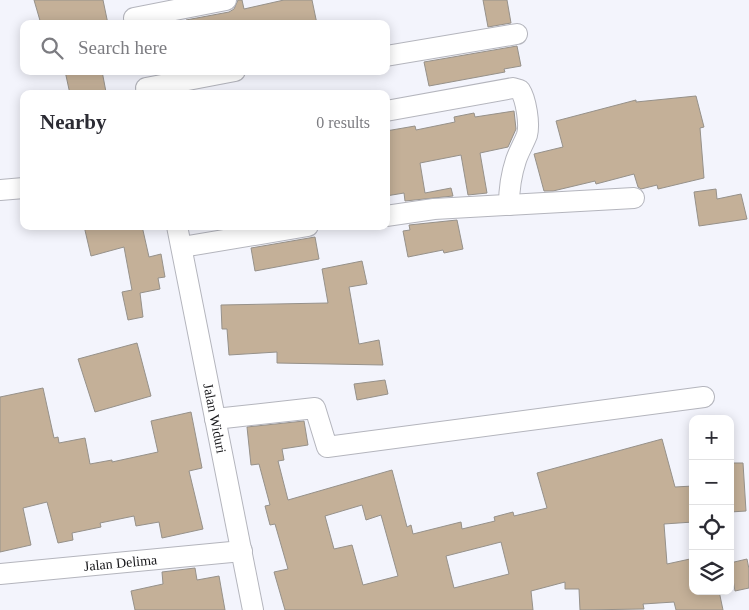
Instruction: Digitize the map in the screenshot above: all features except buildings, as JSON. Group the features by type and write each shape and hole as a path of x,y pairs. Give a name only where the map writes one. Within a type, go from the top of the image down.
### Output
{"street":[{"path":"133,14 226,0"},
{"path":"390,55 517,34"},
{"path":"146,84 208,75"},
{"path":"390,110 513,88 520,90 524,99 528,127 511,177 509,205"},
{"path":"0,190 20,188"},
{"path":"390,215 434,209 634,198"},
{"name":"Jalan Widuri","path":"178,230 253,610"},
{"path":"182,247 284,230"},
{"path":"215,419 315,408 326,447 704,397"},
{"name":"Jalan Delima","path":"0,574 242,551"}]}
